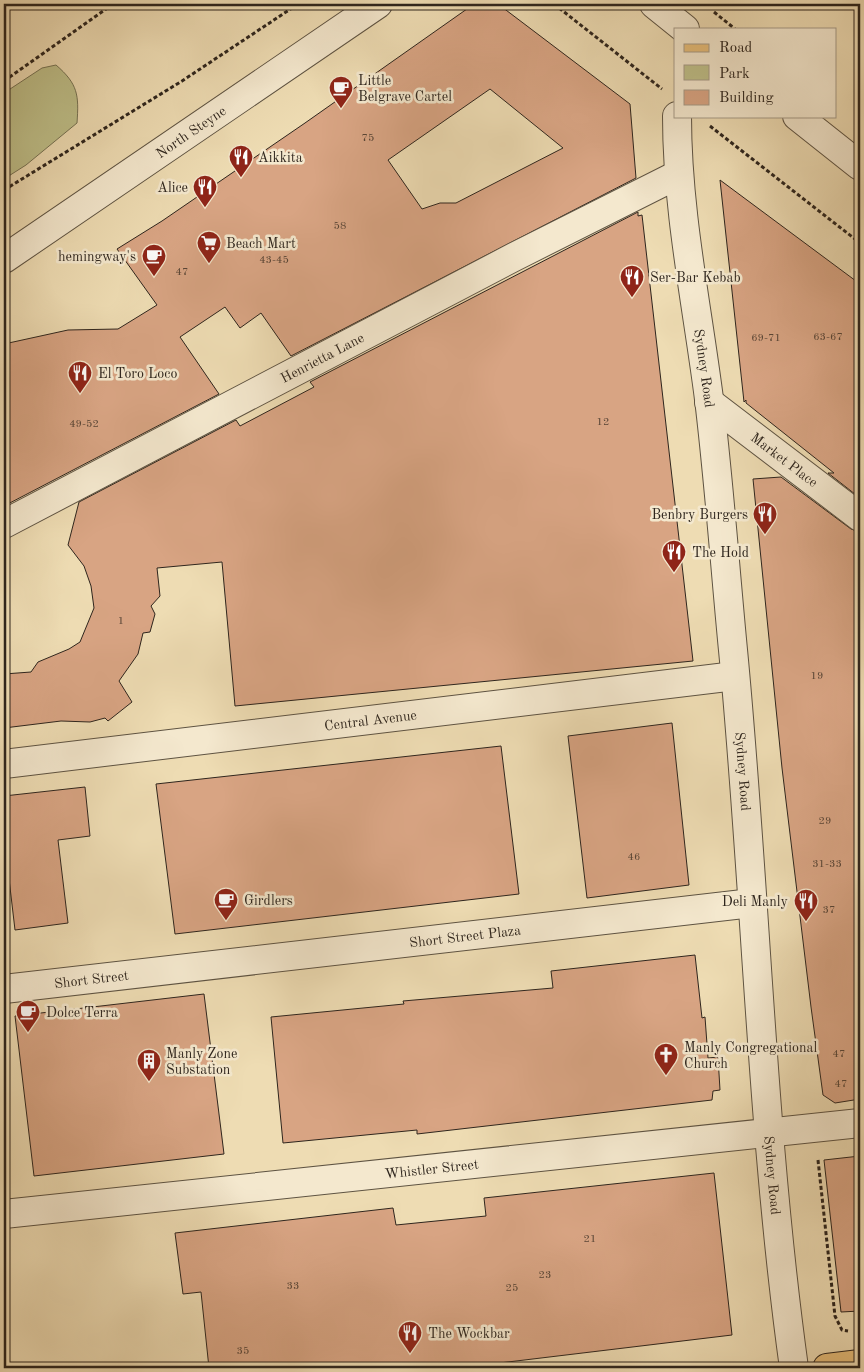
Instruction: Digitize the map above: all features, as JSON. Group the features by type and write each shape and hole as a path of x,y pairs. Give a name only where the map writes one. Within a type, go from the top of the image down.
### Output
{"main road":[{"path":"827,1368 860,1364"}],"street":[{"name":"North Steyne","path":"4,259 378,4"},
{"path":"654,4 679,26"},
{"name":"Sydney Road","path":"672,104 679,174 709,402 736,676 745,777 752,904 769,1133 794,1368"},
{"path":"800,118 860,166"},
{"name":"Henrietta Lane","path":"4,524 514,257 679,174"},
{"name":"Market Place","path":"709,402 860,518"},
{"name":"Central Avenue","path":"4,764 736,676"},
{"name":"Short Street Plaza","path":"177,969 752,904"},
{"name":"Short Street","path":"4,989 177,969"},
{"name":"Whistler Street","path":"4,1214 860,1123"}],"path":[{"path":"4,81 114,4"},
{"path":"4,190 182,81 298,4"},
{"path":"554,4 672,104"},
{"path":"709,9 734,28"},
{"path":"706,122 860,243"},
{"path":"826,1156 818,1158 835,1316 842,1330 851,1332"}],"green space":[{"path":"56,65 69,78 76,91 78,105 77,123 26,165 4,179 4,93 42,68"}],"building":[{"path":"474,4 498,4 630,104 636,178 291,356 261,313 240,328 225,307 180,337 219,394 4,506 4,344 68,330 118,329 157,305 117,249 162,221","holes":["490,89 563,148 456,203 440,203 422,209 388,160"]},
{"path":"720,180 860,284 860,498 828,473 834,473 746,403 746,400 744,402"},
{"path":"638,212 638,216 642,215 693,661 235,706 222,562 157,568 160,596 151,606 155,614 150,632 143,633 138,654 119,681 132,702 108,721 105,718 90,722 61,721 4,728 4,674 31,672 38,662 69,649 80,642 94,608 91,586 84,566 68,545 79,502 236,420 240,426 314,387 310,382"},
{"path":"781,477 851,529 860,532 860,1099 835,1103 823,1095 811,1007 782,768 753,479"},
{"path":"672,723 689,885 587,898 568,736"},
{"path":"501,746 519,894 175,934 156,784"},
{"path":"85,787 90,836 58,840 68,923 15,930 4,836 4,796"},
{"path":"695,955 702,1018 705,1017 708,1058 718,1057 720,1090 713,1091 712,1100 417,1134 417,1130 283,1143 271,1017 404,1004 403,1001 553,988 551,971"},
{"name":"Manly Zone Substation","path":"204,994 224,1154 34,1176 15,1016"},
{"path":"860,1156 860,1311 841,1312 824,1160"},
{"path":"714,1173 732,1335 458,1368 209,1368 201,1292 183,1294 175,1233 393,1208 396,1225 486,1216 484,1198"}],"place":[{"name":"Little Belgrave Cartel","path":"341,109"},
{"name":"Aikkita","path":"241,178"},
{"name":"Alice","path":"205,208"},
{"name":"Beach Mart","path":"209,264"},
{"name":"hemingway's","path":"154,277"},
{"name":"Ser-Bar Kebab","path":"632,298"},
{"name":"El Toro Loco","path":"80,394"},
{"name":"Benbry Burgers","path":"765,535"},
{"name":"The Hold","path":"674,573"},
{"name":"Girdlers","path":"226,921"},
{"name":"Deli Manly","path":"806,922"},
{"name":"Dolce Terra","path":"28,1033"},
{"name":"Manly Congregational Church","path":"666,1076"},
{"name":"Manly Zone Substation","path":"149,1082"},
{"name":"The Wockbar","path":"410,1354"}]}
